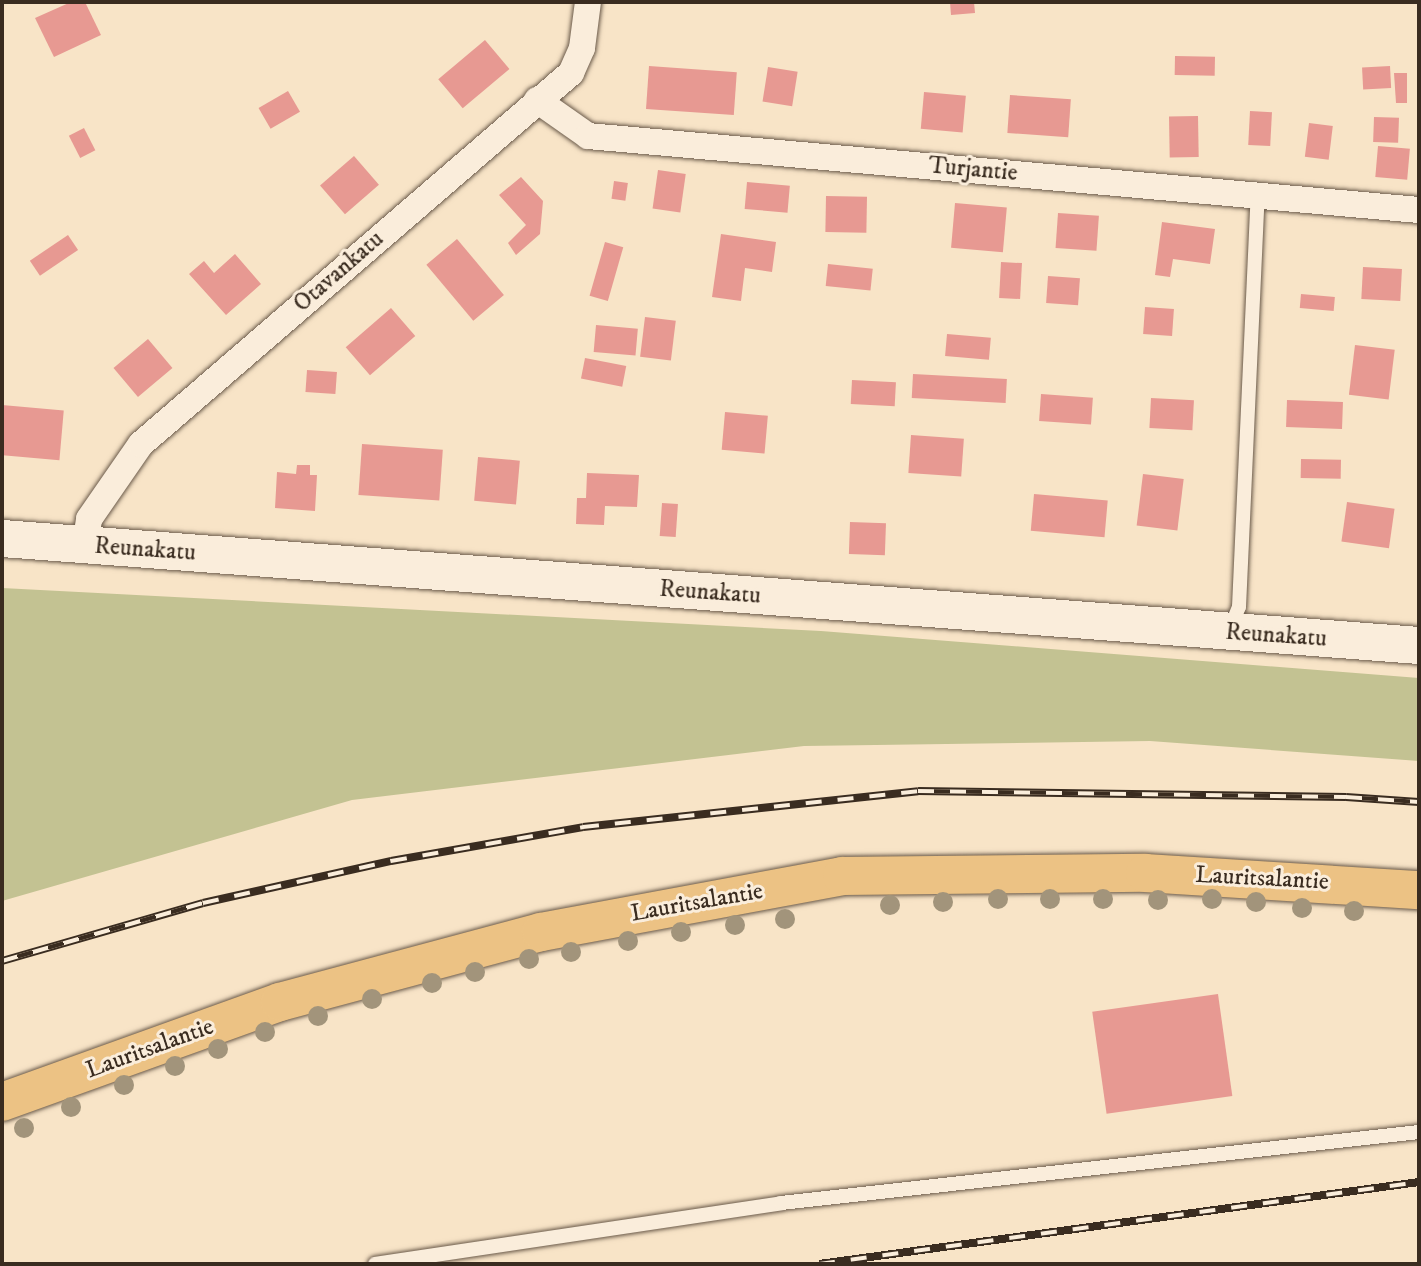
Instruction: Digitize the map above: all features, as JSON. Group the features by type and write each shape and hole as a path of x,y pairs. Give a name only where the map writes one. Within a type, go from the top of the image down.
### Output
{"main road":[{"name":"Reunakatu","path":"2,538 1228,633 1419,645"},
{"name":"Lauritsalantie","path":"2,1102 280,1002 541,932 842,876 1144,873 1419,890"}],"street":[{"name":"Otavankatu","path":"85,545 89,519 141,444 571,73 582,48 588,2"},
{"name":"Turjantie","path":"537,100 588,136 1419,210"}],"lane":[{"path":"1228,633 1239,607 1258,195"},
{"path":"375,1264 781,1203 1419,1132"}],"shaded area":[{"path":"2,588 821,631 1419,678 1419,761 1150,741 804,746 352,800 2,901"}],"building":[{"path":"71,2 85,2 101,35 54,57 35,18"},
{"path":"950,2 974,2 975,13 951,15"},
{"path":"485,40 509,69 463,108 438,79"},
{"path":"1175,56 1215,57 1215,76 1175,75"},
{"path":"649,66 737,72 734,115 646,109"},
{"path":"1390,66 1391,88 1363,89 1362,67"},
{"path":"768,67 798,72 792,106 763,102"},
{"path":"1394,73 1407,73 1407,103 1396,103"},
{"path":"288,91 300,112 271,129 259,108"},
{"path":"924,92 966,96 963,133 921,129"},
{"path":"1010,95 1071,99 1068,137 1007,133"},
{"path":"1250,111 1272,112 1270,146 1248,145"},
{"path":"1198,116 1199,157 1170,157 1169,117"},
{"path":"1374,117 1399,118 1398,143 1373,142"},
{"path":"1309,123 1333,126 1329,160 1305,157"},
{"path":"84,128 95,150 80,158 69,136"},
{"path":"1378,146 1410,149 1407,180 1375,177"},
{"path":"354,156 379,185 345,214 320,186"},
{"path":"658,170 686,174 680,213 653,209"},
{"path":"521,177 543,201 540,234 516,255 508,243 526,225 499,195"},
{"path":"614,181 628,183 625,201 611,199"},
{"path":"747,182 790,186 787,213 745,209"},
{"path":"826,196 867,197 866,233 825,232"},
{"path":"955,203 1007,208 1003,252 951,248"},
{"path":"1058,213 1099,216 1096,251 1056,248"},
{"path":"1162,222 1215,229 1210,264 1173,259 1170,277 1155,275"},
{"path":"721,234 776,242 772,272 745,268 741,301 712,297"},
{"path":"68,235 78,250 40,276 30,261"},
{"path":"457,239 504,295 473,321 426,265"},
{"path":"605,242 623,247 608,301 590,296"},
{"path":"235,254 261,284 226,315 189,274 204,261 214,273"},
{"path":"1001,262 1022,263 1020,299 999,298"},
{"path":"828,264 873,269 870,291 826,286"},
{"path":"1363,267 1402,269 1400,301 1361,299"},
{"path":"1048,276 1080,278 1078,305 1046,303"},
{"path":"1301,294 1335,297 1334,311 1300,308"},
{"path":"1145,307 1174,309 1172,336 1143,334"},
{"path":"391,308 415,336 370,375 346,347"},
{"path":"645,317 676,321 671,360 640,357"},
{"path":"596,325 638,329 635,356 594,352"},
{"path":"947,334 991,338 989,360 945,356"},
{"path":"148,339 172,368 138,397 114,368"},
{"path":"1355,345 1395,350 1389,400 1349,395"},
{"path":"585,358 626,366 622,387 581,379"},
{"path":"307,370 337,372 335,394 305,392"},
{"path":"913,374 1007,379 1006,403 912,398"},
{"path":"852,380 896,382 895,406 851,404"},
{"path":"1041,394 1093,398 1091,425 1039,421"},
{"path":"1151,398 1194,400 1192,430 1149,428"},
{"path":"1287,400 1343,402 1342,429 1286,427"},
{"path":"2,405 64,410 59,460 2,455"},
{"path":"725,412 768,416 765,454 722,450"},
{"path":"911,435 964,439 961,477 908,473"},
{"path":"362,444 443,450 439,501 358,495"},
{"path":"478,457 520,461 516,504 474,501"},
{"path":"1301,459 1341,460 1341,479 1301,478"},
{"path":"297,465 310,465 310,475 317,475 315,511 275,508 277,472 296,474"},
{"path":"587,473 639,475 637,507 605,506 604,525 576,524 577,498 586,498"},
{"path":"1143,474 1184,479 1177,531 1137,526"},
{"path":"1034,494 1108,500 1104,537 1031,531"},
{"path":"1347,502 1395,509 1389,548 1341,542"},
{"path":"662,503 678,504 676,537 660,536"},
{"path":"850,522 886,523 885,555 849,554"},
{"path":"1218,994 1232,1096 1107,1114 1092,1012"}],"railway":[{"path":"2,961 203,903 391,861 583,827 918,791 1346,797 1419,802"},
{"path":"819,1264 1419,1182"}]}
